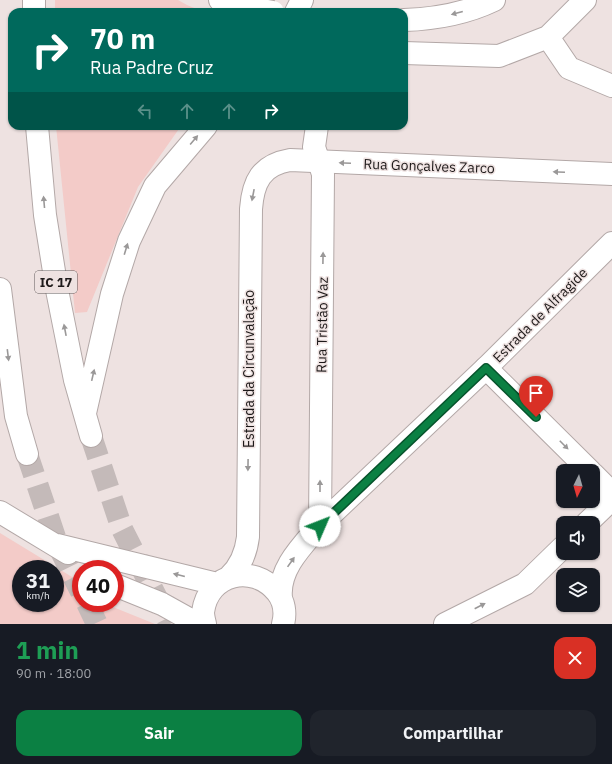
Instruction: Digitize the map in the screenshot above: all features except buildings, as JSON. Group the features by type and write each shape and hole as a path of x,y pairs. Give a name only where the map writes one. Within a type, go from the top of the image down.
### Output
{"main road":[{"path":"408,20 432,19 451,15 472,9 494,0"},
{"path":"408,53 499,56 548,37 585,0"},
{"path":"229,3 253,8"},
{"path":"548,37 569,68 612,86"},
{"name":"IC 17","path":"37,130 45,215 56,283 75,380 91,436"},
{"path":"85,413 112,294 129,240 155,186 203,130"},
{"name":"Rua Tristão Vaz","path":"316,130 314,147 323,174 320,526"},
{"name":"Rua Gonçalves Zarco","path":"274,164 290,160 612,174"},
{"name":"Estrada da Circunvalação","path":"205,624 203,612 207,597 223,581 236,571 244,556 248,537 251,209 252,195 255,185 265,170 274,164"},
{"name":"Rua Gonçalves Zarco","path":"585,173 604,178 612,182"},
{"name":"Estrada de Alfragide","path":"284,616 281,586 282,579 287,568 306,541 486,368 612,243"},
{"path":"0,288 16,416 27,454"},
{"path":"486,368 583,464"},
{"path":"0,397 16,416"},
{"path":"600,481 612,493"},
{"path":"594,516 612,499"},
{"path":"0,512 57,545 78,560"},
{"path":"57,545 223,581 244,575 258,577 270,584 284,616"},
{"path":"445,624 525,584 556,554"},
{"path":"124,589 162,604 198,624"}],"shaded area":[{"path":"55,0 178,0 194,8 55,8"},
{"path":"56,130 178,130 138,187 87,312 75,313"},
{"path":"0,533 44,560 12,560 12,612 64,612 64,572 72,577 72,612 124,611 155,624 0,624"}],"tunnel":[{"path":"91,436 122,529 170,624"},
{"path":"27,454 57,543 72,574"},
{"path":"91,612 97,624"}],"route":[{"path":"320,526 486,368 536,417"}]}
